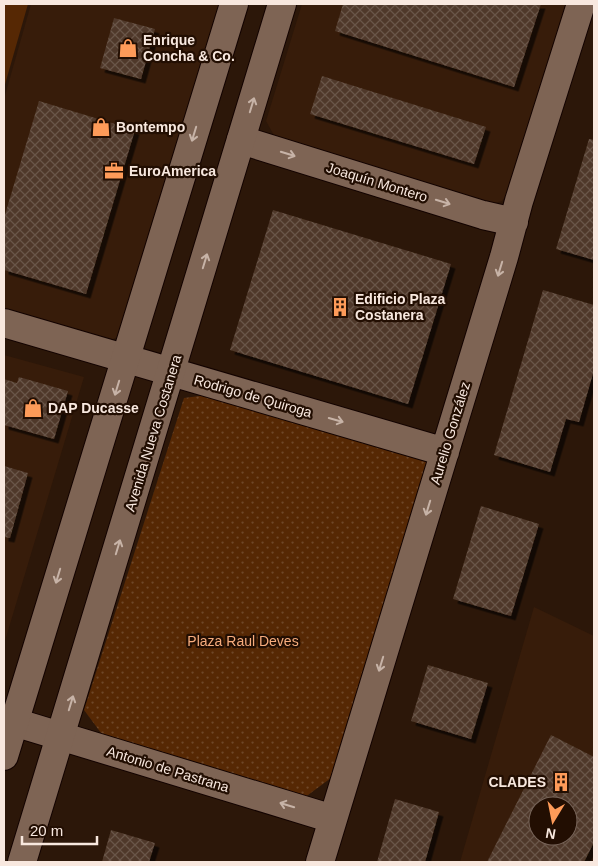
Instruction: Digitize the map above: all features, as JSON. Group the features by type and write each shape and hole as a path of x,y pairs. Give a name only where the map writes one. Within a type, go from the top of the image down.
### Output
{"street":[{"path":"4,756 9,720 126,359 234,4"},
{"name":"Avenida Nueva Costanera","path":"22,862 282,4"},
{"name":"Aurelio González","path":"320,862 519,201 581,4"},
{"name":"Joaquín Montero","path":"241,140 483,215 514,222"},
{"name":"Rodrigo de Quiroga","path":"4,323 445,452"},
{"name":"Antonio de Pastrana","path":"9,720 333,819"}],"shaded area":[{"path":"31,4 221,4 119,336 107,342 4,314 4,99"},
{"path":"302,4 566,4 509,191 502,201 487,205 276,139 266,121"},
{"path":"4,355 84,377 4,644"},
{"path":"534,607 594,636 594,862 460,862"}],"green space":[{"path":"4,4 28,4 4,88"},
{"name":"Plaza Raul Deves","path":"207,395 426,457 432,471 339,772 304,798 104,737 84,710 184,398"}],"building":[{"path":"343,4 541,4 514,87 335,31"},
{"name":"Enrique Concha & Co.","path":"114,18 155,29 141,79 100,68"},
{"path":"322,76 486,127 474,164 310,114"},
{"path":"39,101 135,130 86,294 4,270 4,218"},
{"path":"589,139 594,140 594,260 556,249"},
{"name":"Edificio Plaza Costanera","path":"273,210 451,264 408,404 230,350"},
{"path":"543,290 594,305 594,370 579,422 566,419 550,472 494,455"},
{"name":"DAP Ducasse","path":"19,377 68,391 54,439 4,425 4,379 17,383"},
{"path":"4,466 28,473 10,538 4,537"},
{"path":"481,506 539,524 511,616 453,599"},
{"path":"428,665 488,683 471,739 411,721"},
{"name":"CLADES","path":"551,735 594,757 594,842 584,862 487,862"},
{"path":"395,799 439,812 425,862 377,862"},
{"path":"111,830 155,843 149,862 102,862"}],"place":[{"name":"Enrique Concha & Co.","path":"128,48"},
{"name":"Bontempo","path":"101,127"},
{"name":"EuroAmerica","path":"114,171"},
{"name":"Edificio Plaza Costanera","path":"340,307"},
{"name":"DAP Ducasse","path":"33,408"},
{"name":"CLADES","path":"561,782"}]}
